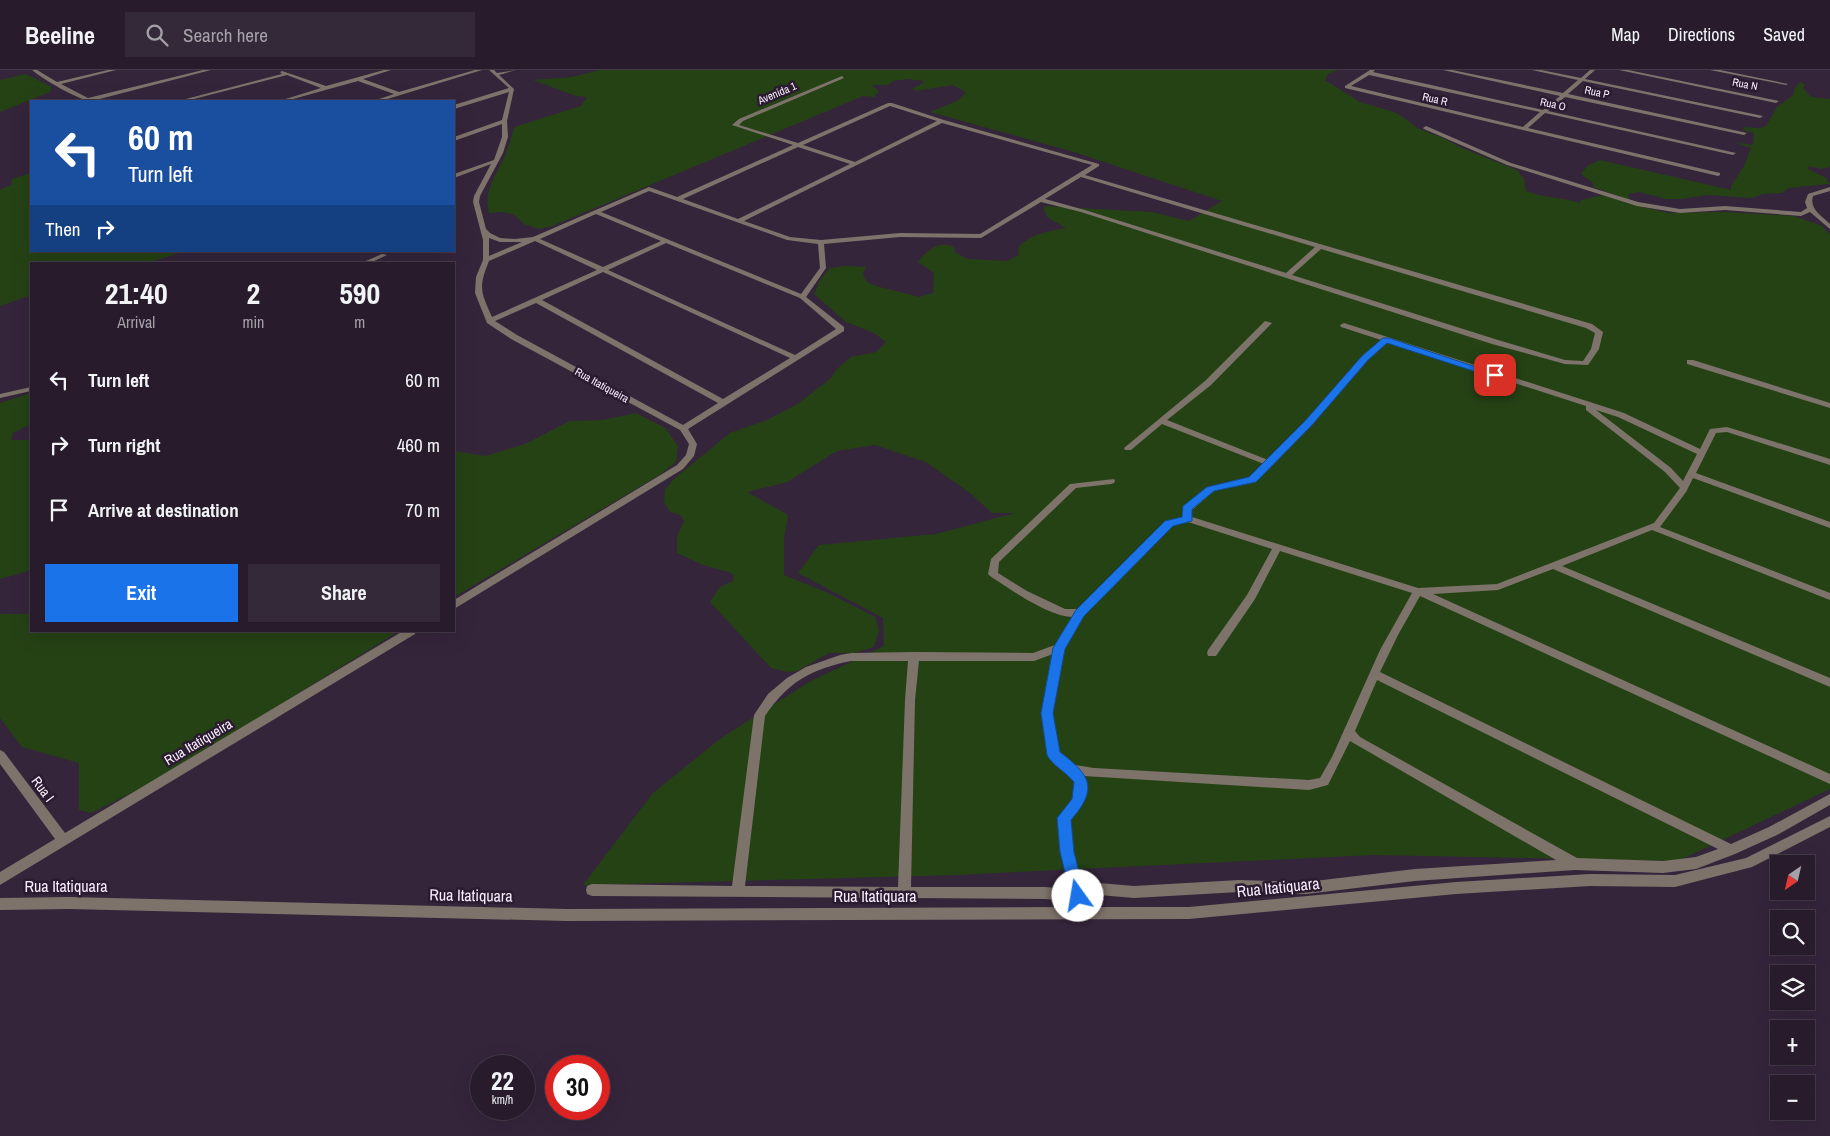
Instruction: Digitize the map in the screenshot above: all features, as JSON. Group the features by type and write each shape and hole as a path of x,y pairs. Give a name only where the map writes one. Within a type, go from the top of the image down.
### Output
{"street":[{"path":"33,70 86,100"},
{"path":"56,84 114,70"},
{"path":"92,100 209,70"},
{"path":"276,70 326,88"},
{"path":"285,100 389,70"},
{"path":"379,100 480,70"},
{"path":"494,72 514,70"},
{"name":"Rua P","path":"1445,70 1744,134"},
{"path":"1534,70 1760,116"},
{"path":"1524,129 1593,70"},
{"name":"Rua N","path":"1621,70 1776,101"},
{"path":"1712,70 1786,84"},
{"name":"Rua R","path":"1371,71 1347,87 1524,129"},
{"name":"Rua O","path":"1371,71 1543,112 1733,153"},
{"path":"494,72 512,89"},
{"path":"185,100 287,74"},
{"name":"Avenida 1","path":"799,145 735,124 748,116 842,77"},
{"path":"358,79 399,94"},
{"path":"455,107 512,89"},
{"path":"512,89 504,121 504,137 495,161 477,196 476,202 485,232 491,237 499,239 534,239 796,358"},
{"path":"298,97 305,100"},
{"path":"486,260 649,189 789,239 821,242 900,235 980,236 1097,164 942,121 890,104 678,199"},
{"path":"455,139 504,121"},
{"path":"739,221 942,121"},
{"path":"1426,128 1509,164 1637,204 1680,211 1725,208 1792,214 1807,212 1810,208"},
{"path":"1524,129 1718,174"},
{"path":"799,145 856,164"},
{"path":"455,176 495,161"},
{"path":"1040,200 1083,211 1565,362 1584,363 1599,341 1599,332 1589,326 1079,175"},
{"path":"1830,189 1810,195 1808,202 1810,208 1830,227"},
{"path":"455,604 680,467 690,456 693,444 682,428 841,329 802,297 596,212"},
{"path":"484,227 486,260 479,277 478,293 490,321 666,241"},
{"path":"802,297 823,268 821,242"},
{"path":"1288,275 1320,246"},
{"path":"367,262 384,255"},
{"path":"536,300 724,403"},
{"name":"Rua Itatiqueira","path":"490,321 514,337 682,428"},
{"path":"1128,448 1219,373 1268,323"},
{"path":"1344,325 1643,424 1701,453"},
{"path":"1188,519 1186,509 1201,495 1211,489 1253,480 1309,423 1340,384 1386,339"},
{"path":"1690,362 1830,406"},
{"path":"0,396 30,389"},
{"path":"1577,401 1615,427 1668,470 1684,487"},
{"path":"1162,421 1269,463"},
{"path":"1418,591 1498,587 1551,565 1652,528 1657,525 1684,487 1713,431 1727,429 1830,462"},
{"path":"1690,474 1830,525"},
{"path":"1080,613 1064,613 1023,593 993,574 994,561 1073,486 1110,481"},
{"path":"1070,913 1078,896 1067,852 1064,818 1079,801 1081,781 1072,769 1053,755 1047,713 1059,648 1080,613 1169,524 1188,519 1418,591 1830,778"},
{"path":"1652,528 1830,597"},
{"path":"1212,652 1251,597 1278,546"},
{"path":"1551,565 1830,683"},
{"path":"1072,769 1094,773 1309,785 1324,782 1336,763 1404,611 1418,591"},
{"name":"Rua Itatiqueira","path":"0,879 409,632"},
{"path":"738,892 760,715 774,695 803,674 828,661 851,657 1034,657 1059,648"},
{"path":"904,894 910,700 914,656"},
{"path":"1375,674 1731,850"},
{"path":"1349,732 1356,740 1368,748 1575,864"},
{"name":"Rua I","path":"0,755 64,840"},
{"path":"592,890 904,894 1045,893 1078,896 1099,889 1134,892 1239,886 1306,888 1414,875 1575,864 1663,867 1696,863 1731,850 1773,831 1830,799"},
{"name":"Rua Itatiquara","path":"0,904 89,904 567,915 1189,913 1456,888 1590,880 1675,881 1748,863 1830,821"}],"green space":[{"path":"600,70 1338,70 1328,74 1325,80 1360,102 1394,112 1417,128 1517,170 1524,179 1526,191 1580,203 1581,200 1604,195 1630,204 1669,213 1726,212 1794,216 1822,226 1830,235 1830,789 1678,861 1373,855 956,875 583,885 653,793 721,738 809,682 884,646 883,618 798,573 819,545 936,534 1015,513 992,513 970,493 926,462 875,445 837,451 787,482 747,492 788,515 784,539 784,575 826,592 875,617 879,630 874,647 854,653 829,653 797,671 787,672 771,668 710,602 720,587 733,581 734,576 731,573 703,565 677,553 677,536 684,521 680,515 670,512 664,502 665,489 675,478 730,433 767,420 799,403 829,380 838,368 851,357 876,352 886,342 874,333 846,322 814,294 820,280 830,268 846,266 866,267 863,274 866,281 876,286 919,297 933,293 934,273 918,262 934,247 949,245 954,247 955,252 968,259 1007,261 1019,255 1018,248 1028,239 1053,230 1066,228 1047,217 1043,206 1152,212 1189,221 1222,201 1074,152 930,112 959,100 966,92 953,85 916,91 912,89 924,81 908,79 893,81 888,85 871,85 879,91 874,97 863,96 552,226 539,229 524,224 513,214 489,213 488,195 490,188 504,158 514,127 581,106 587,97 576,96 533,80 571,77"},
{"path":"26,74 52,87 50,92 0,112 0,80"},
{"path":"1800,82 1805,84 1803,88 1811,97 1830,99 1830,164 1829,167 1821,169 1809,166 1808,169 1826,178 1830,184 1788,188 1782,193 1763,194 1752,198 1707,195 1682,199 1666,199 1639,192 1628,194 1630,200 1593,187 1593,183 1581,174 1587,166 1600,160 1731,190 1731,186 1744,166 1751,148 1734,142 1753,145 1754,133 1742,130 1745,127 1759,128 1766,126 1777,107 1793,95 1795,88"},
{"path":"30,173 30,252 183,252 149,262 30,262 30,295 0,306 0,190 11,185 12,179"},
{"path":"30,393 30,424 13,433 11,440 30,440 30,570 0,579 0,403"},
{"path":"636,413 665,428 678,446 676,462 661,474 455,596 455,451 485,456 525,444 570,421 603,420"},
{"path":"0,614 30,614 30,632 397,632 158,780 91,813 79,810 79,763 22,747 0,718"}],"route":[{"path":"1078,896 1067,852 1064,818 1079,801 1081,781 1072,769 1053,755 1047,713 1059,648 1080,613 1169,524 1188,519 1186,509 1201,495 1211,489 1253,480 1309,423 1340,384 1386,339 1495,375"}]}
